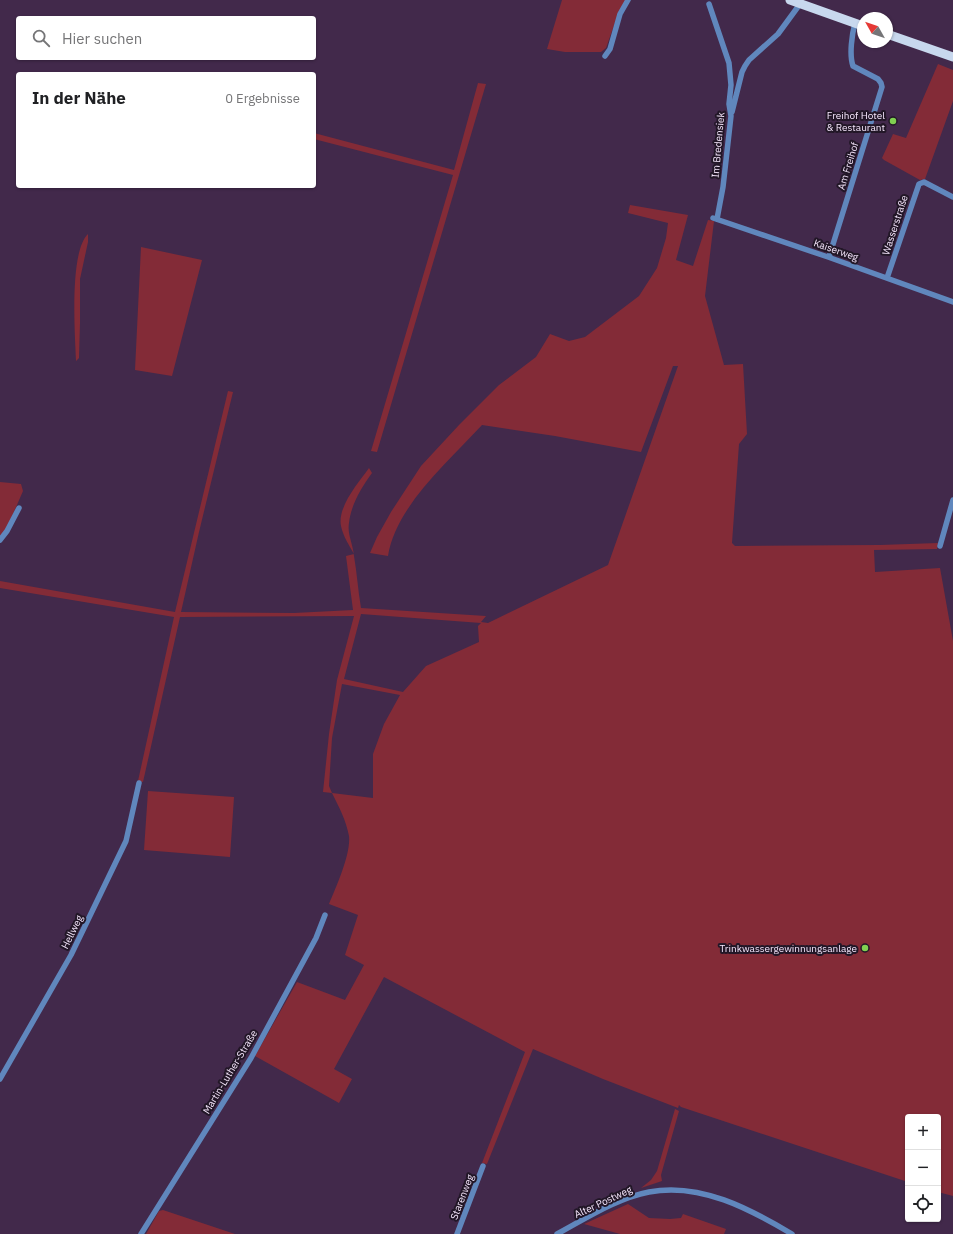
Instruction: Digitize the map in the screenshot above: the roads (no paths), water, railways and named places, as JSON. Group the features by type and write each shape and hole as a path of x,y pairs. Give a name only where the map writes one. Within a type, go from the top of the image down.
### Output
{"main road":[{"path":"790,0 857,24"},
{"path":"893,36 953,57"}],"street":[{"path":"605,56 610,49 620,14 628,0"},
{"name":"Im Bredensiek","path":"709,4 729,63 731,85 729,104 731,116 723,187 715,218"},
{"path":"731,116 742,72 745,66 749,60 778,34 800,4"},
{"name":"Am Freihof","path":"829,257 882,88 878,79 853,66 852,37 857,28"},
{"name":"Wasserstraße","path":"887,278 919,184 924,182 953,197"},
{"name":"Kaiserweg","path":"715,218 953,302"},
{"path":"940,546 953,500"},
{"path":"0,540 8,531 19,508"},
{"name":"Hellweg","path":"0,1079 71,955 126,841 139,784"},
{"name":"Martin-Luther-Straße","path":"141,1234 251,1058 316,938 325,915"},
{"name":"Starenweg","path":"457,1234 483,1166"},
{"name":"Alter Postweg","path":"557,1234 602,1210 636,1196 656,1191 679,1190 695,1192 736,1204 792,1234"}],"place":[{"name":"Freihof Hotel & Restaurant","path":"893,121"},
{"name":"Trinkwassergewinnungsanlage","path":"865,948"}]}
